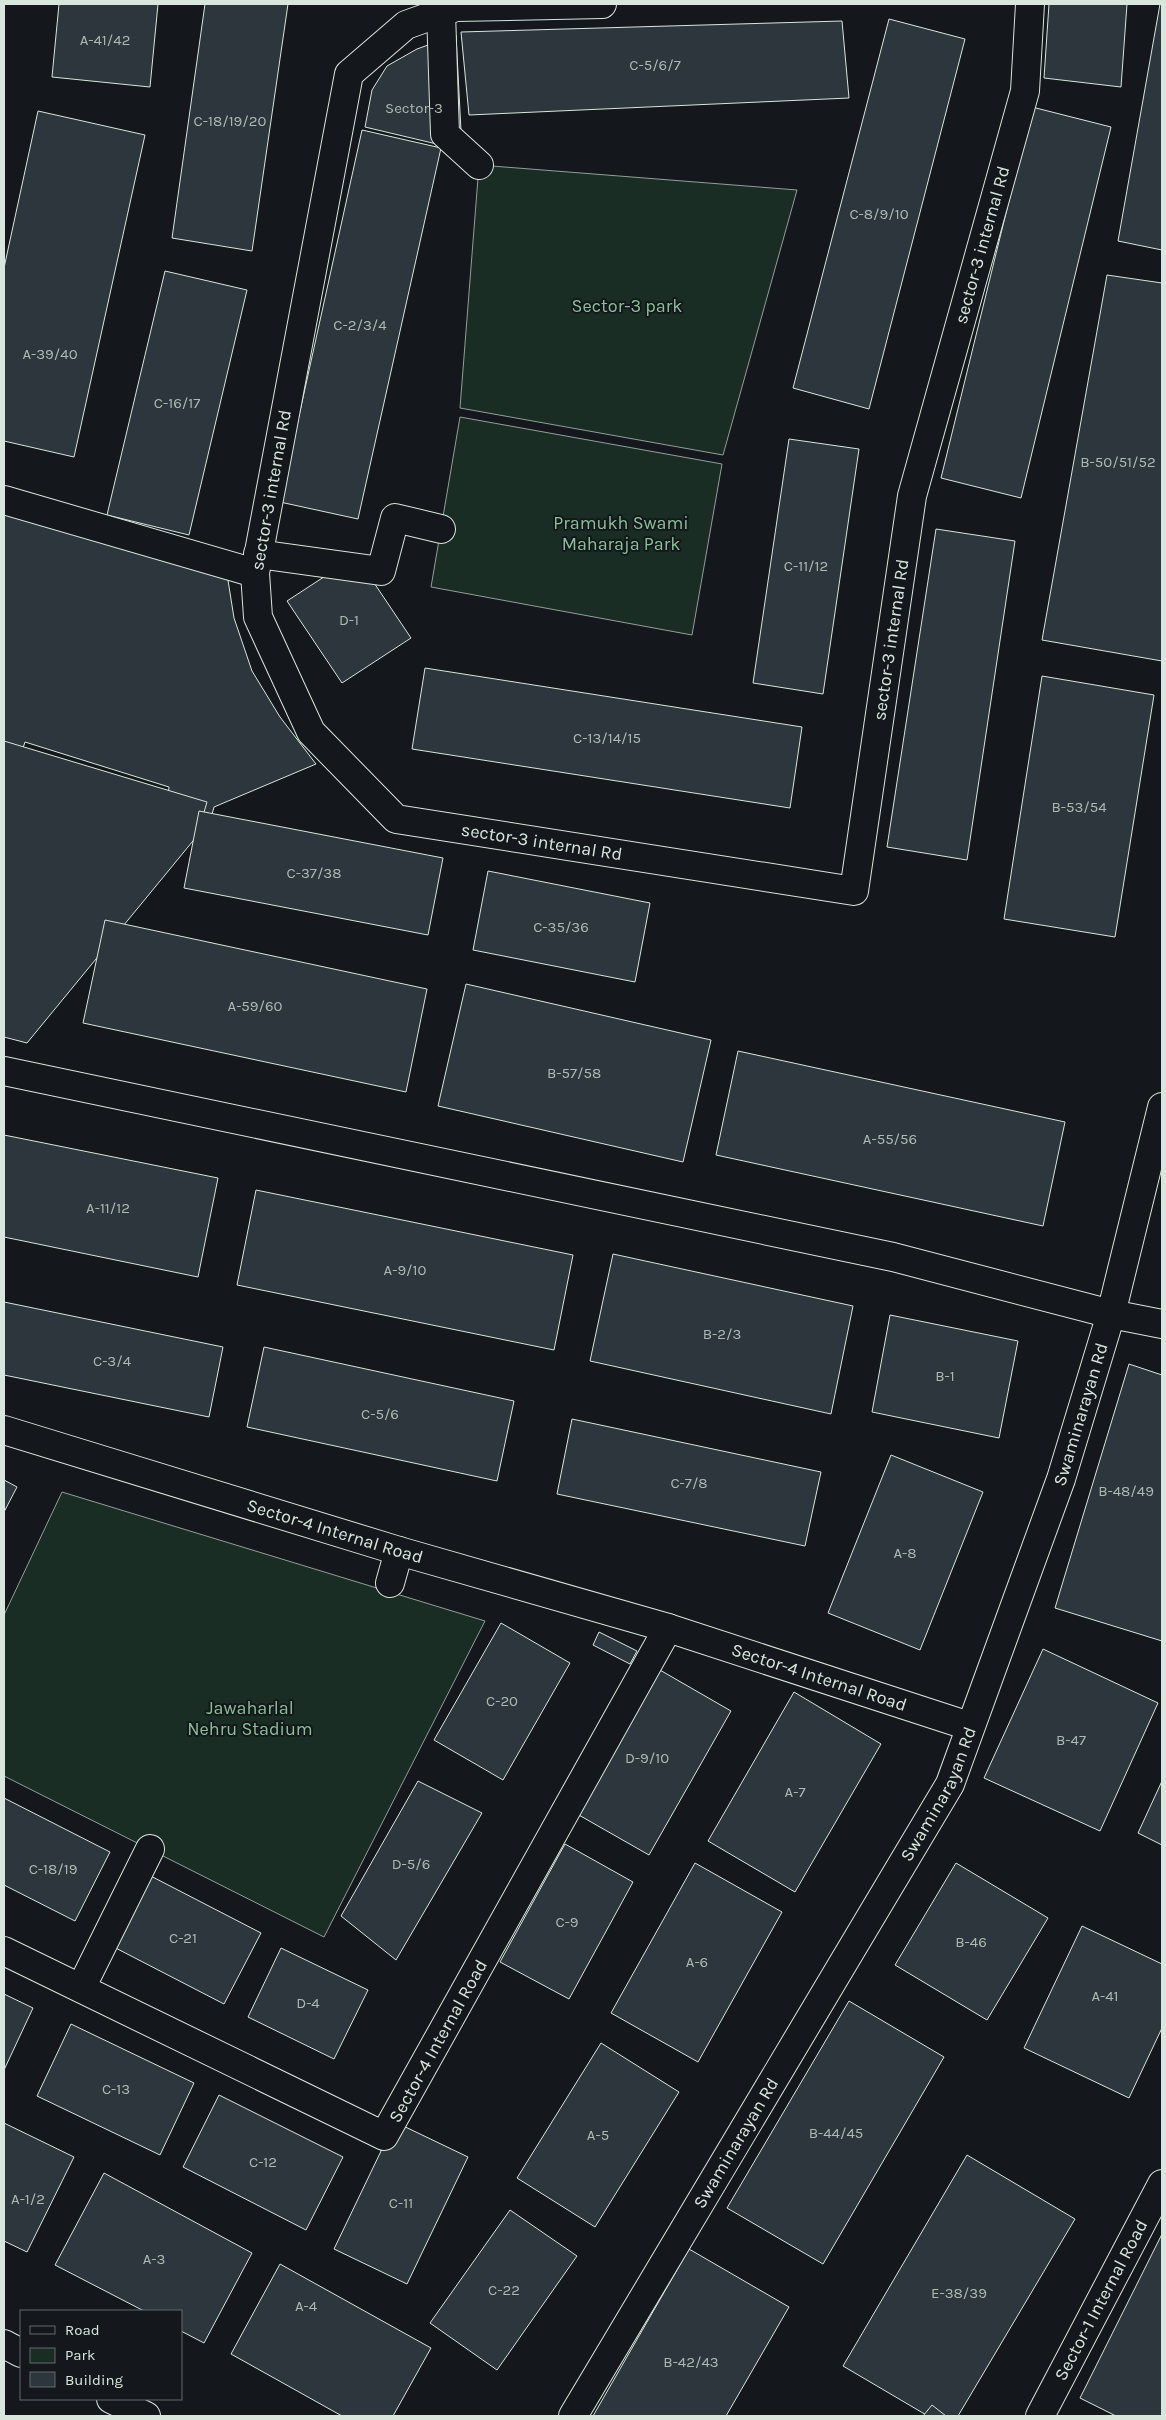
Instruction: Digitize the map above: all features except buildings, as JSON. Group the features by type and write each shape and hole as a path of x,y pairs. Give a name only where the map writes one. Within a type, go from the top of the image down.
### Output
{"street":[{"name":"sector-3 internal Rd","path":"602,4 456,7 406,25 349,74 257,564 258,616 311,732 396,819 854,891 912,496 1024,91 1030,4"},
{"path":"441,12 445,134 479,165"},
{"path":"4,500 257,564 381,571 394,518 441,529"},
{"path":"4,1071 893,1257 1111,1314 1162,1324"},
{"name":"Swaminarayan Rd","path":"573,2416 909,1856 950,1784 969,1726 1061,1479 1111,1314 1162,1107"},
{"name":"Sector-4 Internal Road","path":"4,1430 399,1551 668,1628 969,1726"},
{"path":"390,1583 399,1551"},
{"name":"Sector-4 Internal Road","path":"4,1950 384,2136 668,1628"},
{"path":"81,1988 150,1849"},
{"name":"Sector-1 Internal Road","path":"1040,2416 1162,2184"},
{"path":"4,2344 20,2352"},
{"path":"113,2400 146,2416"}],"green space":[{"name":"Sector-3 park","path":"479,165 797,190 723,455 460,408"},
{"name":"Pramukh Swami Maharaja Park","path":"460,417 722,464 692,635 431,587"},
{"name":"Jawaharlal Nehru Stadium","path":"62,1492 485,1621 324,1937 4,1776 4,1615"}]}
